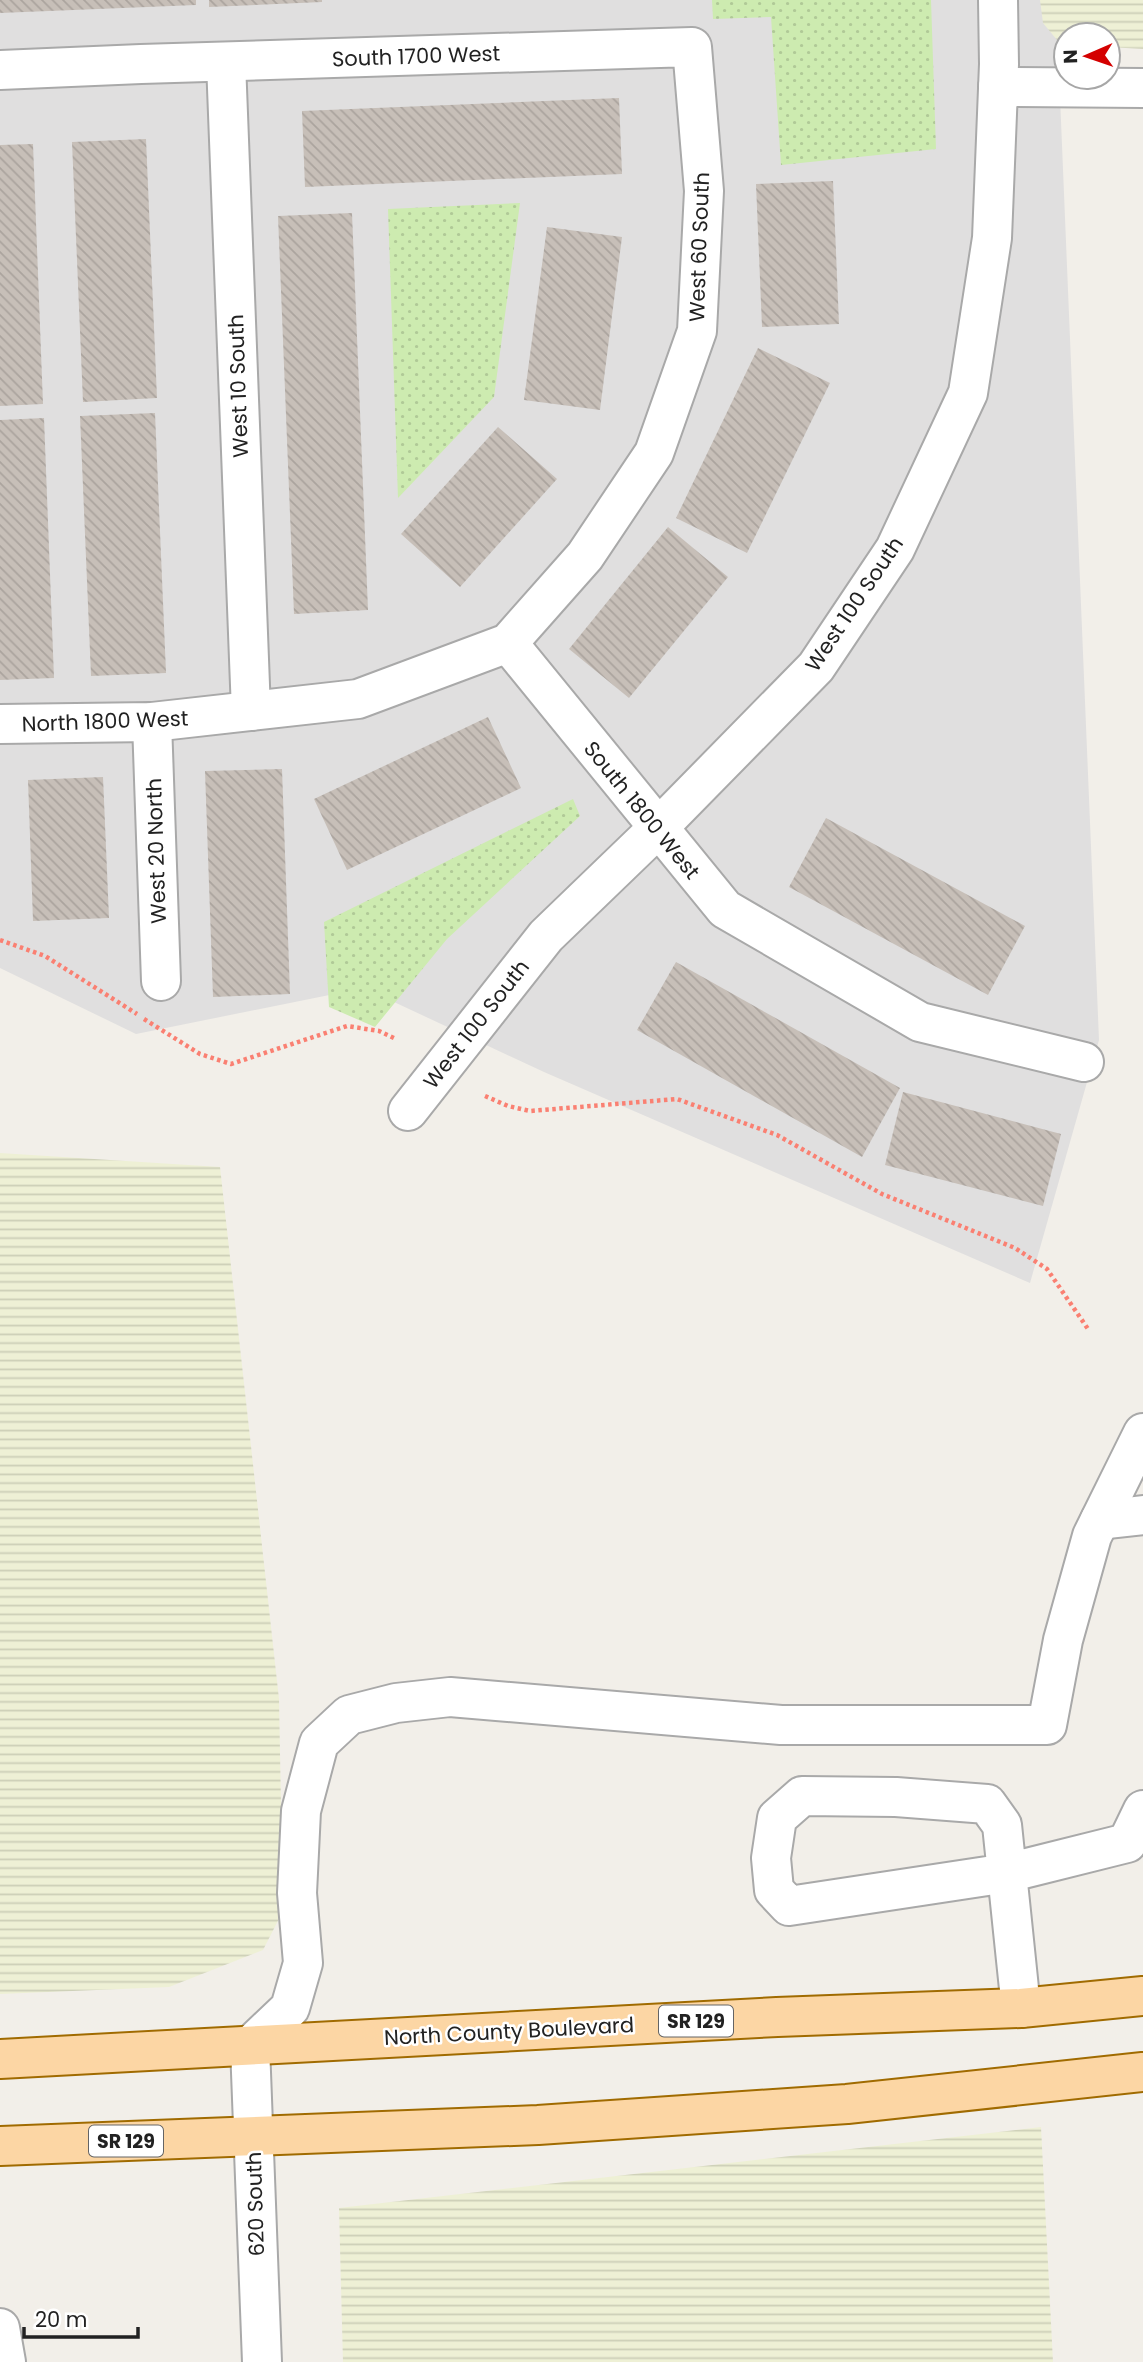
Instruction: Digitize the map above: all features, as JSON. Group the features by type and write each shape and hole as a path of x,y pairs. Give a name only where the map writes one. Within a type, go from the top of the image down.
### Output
{"main road":[{"name":"North County Boulevard","path":"0,2059 778,2017 1021,2008 1143,1996"},
{"name":"SR 129","path":"0,2146 538,2126 847,2104 1143,2072"}],"street":[{"name":"West 100 South","path":"408,1111 546,936 657,830 816,667 895,548 968,393 992,238 998,87 998,0"},
{"name":"South 1700 West","path":"0,71 141,64 692,47"},
{"name":"West 60 South","path":"508,643 585,556 654,453 697,331 704,191 692,47"},
{"name":"West 10 South","path":"226,62 251,711"},
{"path":"998,87 1143,88"},
{"path":"251,711 358,699 508,643"},
{"name":"South 1800 West","path":"508,643 657,830 725,909 920,1022 1084,1062"},
{"name":"North 1800 West","path":"0,724 152,722 251,711"},
{"name":"West 20 North","path":"152,722 161,981"},
{"path":"250,2046 290,2008 303,1963 297,1893 301,1811 319,1743 349,1714 396,1703 450,1698 781,1725 1047,1725 1063,1640 1092,1536 1143,1433"},
{"path":"1100,1520 1143,1515"},
{"path":"1021,2008 1007,1873 1002,1825 987,1804 896,1797 802,1796 778,1818 771,1858 774,1890 789,1906 1007,1873 1127,1843 1143,1810"},
{"name":"620 South","path":"250,2046 261,2362"},
{"path":"0,2328 6,2362"}],"path":[{"path":"0,940 44,956 200,1054 231,1064 347,1026 379,1031 396,1039"},
{"path":"485,1096 508,1107 530,1111 677,1099 777,1135 882,1194 1015,1248 1047,1269 1088,1329"}],"shaded area":[{"path":"0,0 1056,0 1057,21 1052,21 1052,91 1060,91 1099,1040 1030,1283 544,1072 364,988 136,1034 0,968"}],"green space":[{"path":"712,0 931,0 936,149 781,165 771,17 713,19"},
{"path":"1040,0 1143,0 1143,49 1122,48 1122,21 1052,21 1052,34 1043,23"},
{"path":"520,203 494,397 398,498 388,209"},
{"path":"573,799 580,816 447,939 375,1027 329,1007 324,922"},
{"path":"0,1153 220,1167 279,1699 283,1911 263,1950 169,1987 0,1994"},
{"path":"1041,2127 1053,2362 343,2362 339,2208"}],"building":[{"path":"0,0 196,0 196,5 0,13"},
{"path":"209,0 322,0 322,2 209,7"},
{"path":"619,98 622,174 305,187 302,111"},
{"path":"146,139 157,398 83,402 72,142"},
{"path":"33,144 43,404 0,406 0,145"},
{"path":"833,181 839,324 762,327 756,184"},
{"path":"352,213 368,610 294,614 278,216"},
{"path":"547,227 622,237 600,410 524,400"},
{"path":"758,348 830,383 747,553 676,518"},
{"path":"155,413 166,673 91,676 80,416"},
{"path":"44,418 54,678 0,680 0,420"},
{"path":"498,427 557,479 460,587 401,534"},
{"path":"668,527 728,577 629,698 569,649"},
{"path":"488,717 521,788 347,870 314,799"},
{"path":"282,769 290,994 213,997 205,771"},
{"path":"103,777 109,918 33,921 28,780"},
{"path":"826,818 1025,926 988,995 789,887"},
{"path":"676,962 900,1088 862,1157 637,1030"},
{"path":"903,1092 1061,1134 1043,1206 885,1165"}]}
